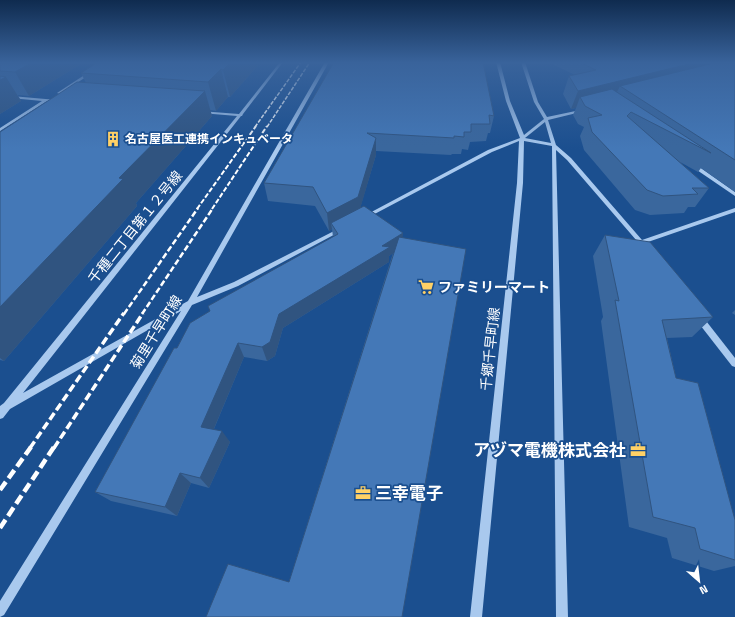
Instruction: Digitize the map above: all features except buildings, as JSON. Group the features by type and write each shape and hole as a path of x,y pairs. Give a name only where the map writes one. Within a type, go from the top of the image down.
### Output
{"street":[{"path":"59,93 62,91"},
{"name":"千種二丁目第１２号線","path":"0,415 3,408 260,91"},
{"name":"菊里千早町線","path":"0,611 190,303 311,91"},
{"name":"千郷千早町線","path":"476,617 520,183 522,136 505,91"},
{"path":"532,91 536,102 546,119 554,145 562,617"},
{"path":"0,96 62,101"},
{"path":"0,130 47,100"},
{"path":"359,220 490,151 521,139 546,119 593,108"},
{"path":"194,111 241,115"},
{"path":"521,139 554,145 569,159 650,254"},
{"path":"687,161 735,194"},
{"path":"641,242 735,210"},
{"path":"3,408 190,303 236,284 345,227"},
{"path":"697,316 735,364"}],"railway":[{"path":"255,127 281,91"},
{"path":"267,127 291,91"},
{"path":"197,209 256,126"},
{"path":"212,209 267,126"},
{"path":"124,314 198,208"},
{"path":"142,314 213,208"},
{"path":"30,448 124,313"},
{"path":"54,448 143,313"},
{"path":"0,490 31,447"},
{"path":"0,528 54,447"}],"place":[{"name":"名古屋医工連携インキュベータ","path":"113,139"},
{"name":"ファミリーマート","path":"426,287"},
{"name":"アヅマ電機株式会社","path":"638,450"},
{"name":"三幸電子","path":"363,493"}]}
